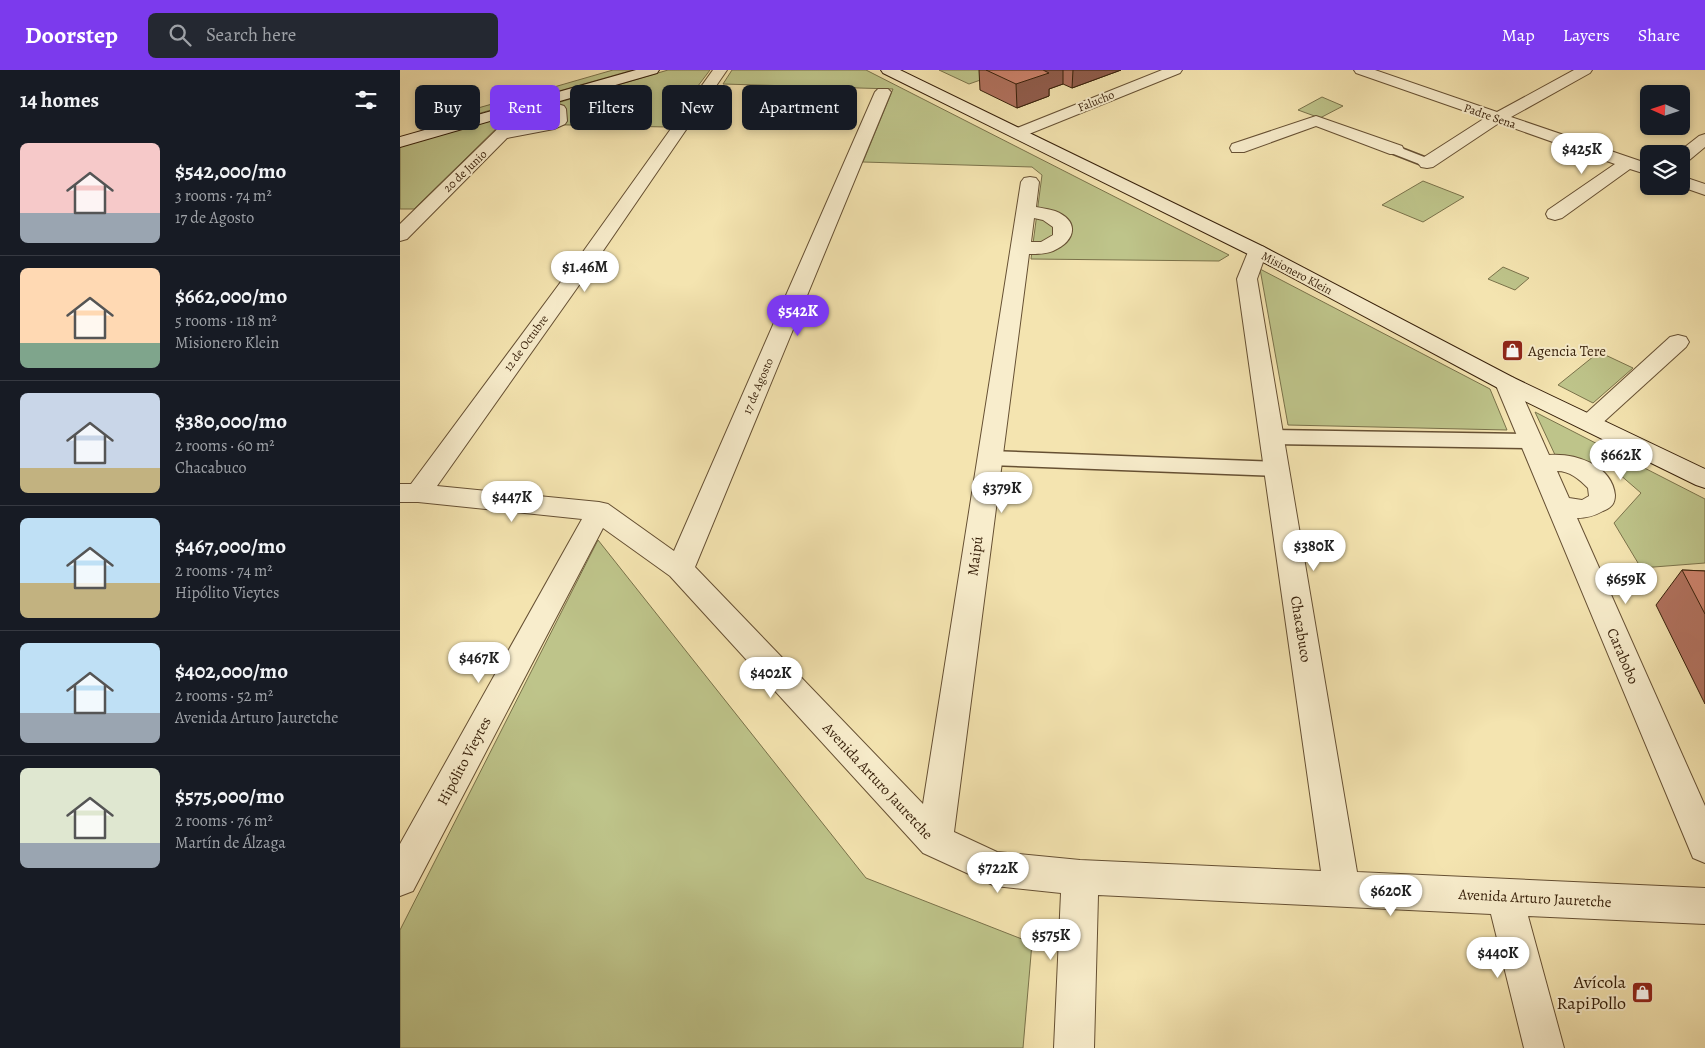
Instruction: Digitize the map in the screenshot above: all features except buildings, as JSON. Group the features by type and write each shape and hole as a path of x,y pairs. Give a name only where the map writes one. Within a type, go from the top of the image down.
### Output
{"street":[{"path":"551,85 604,70"},
{"path":"560,98 652,70"},
{"name":"12 de Octubre","path":"409,493 587,260 720,70"},
{"name":"Misionero Klein","path":"888,70 1256,251 1506,383 1705,479"},
{"name":"Falucho","path":"1018,133 1175,70"},
{"name":"Padre Sena","path":"1361,70 1640,167"},
{"path":"1427,163 1497,118 1585,70"},
{"name":"17 de Agosto","path":"680,569 882,92"},
{"path":"410,124 490,102"},
{"path":"400,142 490,118"},
{"path":"1238,148 1316,121 1396,150"},
{"name":"20 de Junio","path":"400,235 507,130"},
{"path":"503,134 526,130"},
{"path":"1690,151 1705,140"},
{"path":"1555,214 1628,163"},
{"name":"Maipú","path":"934,841 1030,182"},
{"path":"1690,184 1705,190"},
{"path":"1021,249 1046,247 1062,237 1063,224 1049,214 1026,211"},
{"name":"Chacabuco","path":"1256,251 1247,279 1342,889"},
{"path":"1590,422 1678,342"},
{"name":"Carabobo","path":"1506,383 1705,846"},
{"path":"1536,452 1585,470 1602,485 1602,501 1585,509 1560,507"},
{"name":"Avenida Arturo Jauretche","path":"409,493 599,511 680,569 934,841 995,869 1080,876 1705,906"},
{"name":"Hipólito Vieytes","path":"400,879 599,511"},
{"path":"1074,1048 1080,876"},
{"path":"1505,897 1544,1048"}],"lane":[{"path":"1396,150 1427,163"},
{"path":"1272,437 1536,452"},
{"path":"989,458 1277,469"}],"green space":[{"path":"613,70 633,70 580,85 570,85 570,88 560,91 560,85"},
{"path":"668,70 710,70 699,85 662,85 662,127 652,127 652,85 617,85"},
{"path":"732,70 866,70 1229,255 1219,261 1031,259 1042,175 1032,167 863,162 893,89 857,88 857,85 723,84"},
{"path":"939,70 1009,70 969,84"},
{"path":"1322,97 1343,106 1320,118 1298,110"},
{"path":"570,99 570,125 560,125 560,102"},
{"path":"490,105 490,110 480,113 480,107"},
{"path":"490,121 490,130 495,130 414,209 400,209 400,147 458,130 480,130 480,124"},
{"path":"1423,181 1464,197 1423,222 1382,205"},
{"path":"1503,267 1529,278 1515,290 1488,279"},
{"path":"1260,269 1490,389 1507,430 1288,425"},
{"path":"1599,352 1633,368 1593,403 1558,385"},
{"path":"1535,412 1705,499 1705,563 1641,568 1614,523 1641,493 1611,467 1556,457"},
{"path":"598,540 866,878 1032,943 1023,1048 400,1048 400,930"}],"place":[{"name":"Agencia Tere","path":"1512,351"},
{"name":"Avícola RapiPollo","path":"1642,992"}]}
